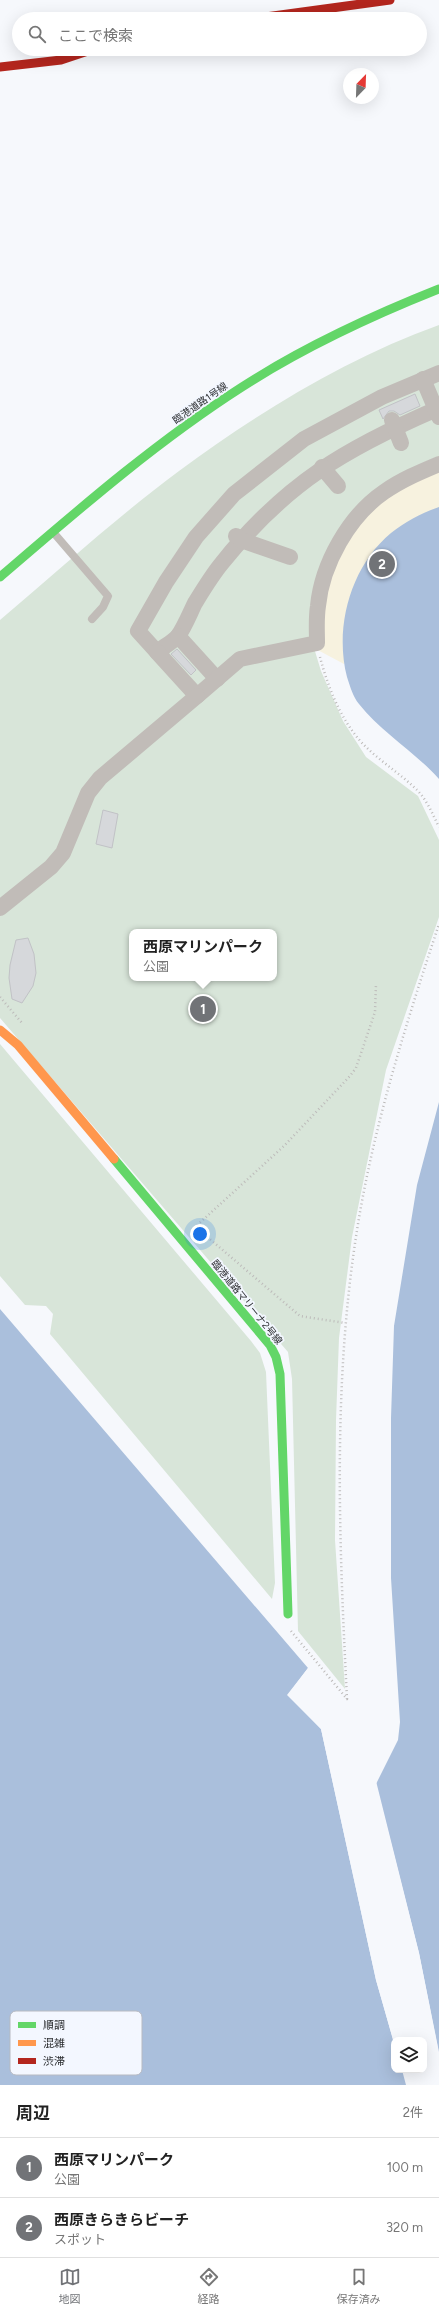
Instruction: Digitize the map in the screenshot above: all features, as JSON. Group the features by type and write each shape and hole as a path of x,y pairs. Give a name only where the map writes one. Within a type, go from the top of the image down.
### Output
{"main road":[{"path":"302,12 390,0"},
{"path":"0,67 61,60 73,56"},
{"name":"臨港道路1号線","path":"0,577 53,532 170,438 216,404 261,376 337,334 439,289"},
{"name":"臨港道路マリーナ2号線","path":"0,1030 18,1045 270,1345 277,1361 280,1374 288,1614"}],"street":[{"path":"197,696 138,631 166,582 196,537 234,494 304,439 363,407 439,373"},
{"path":"157,652 178,636 196,602 238,538 258,521 291,486 353,446 396,430 413,415 438,411 423,379"},
{"path":"0,908 51,867 63,853 88,793 100,778 240,659 317,643 318,605 323,582 333,554 348,530 364,509 383,492 405,479 439,464"},
{"path":"322,467 338,486"},
{"path":"238,538 290,557"},
{"path":"178,636 217,679"}],"lane":[{"path":"53,532 108,596 103,607 92,619"}],"path":[{"path":"317,643 328,682 344,718 364,746 415,788 430,808 439,826"},
{"path":"287,1626 347,1700 338,1489 345,1323 359,1218 374,1145 410,1010 439,924"},
{"path":"182,1240 284,1146 350,1076 356,1068 375,1012 376,984"},
{"path":"0,997 26,1028"},
{"path":"190,1221 195,1227 300,1316 345,1323"}],"shaded area":[{"path":"439,325 439,456 425,462 314,648 321,671 343,721 366,757 418,796 439,840 439,917 386,1070 352,1237 339,1338 336,1420 335,1540 345,1689 298,1631 292,1379 288,1352 0,1018 0,620 133,507 209,449 240,428 304,389 370,354"},
{"path":"0,1044 260,1353 266,1372 275,1583 272,1599 50,1334 53,1314 46,1306 25,1305 0,1276"}],"sand":[{"path":"439,456 439,585 344,664 314,648 331,550 425,462"}],"water":[{"path":"439,507 439,779 430,769 378,724 357,701 347,677 343,638 349,599 365,562 391,533 414,518"},
{"path":"439,1102 439,2052 419,1953 376,1784 398,1740 400,1722 391,1578 391,1418 394,1326 417,1185"},
{"path":"0,1309 308,1668 288,1695 321,1729 376,1980 392,2037 391,2037 391,2073 403,2073 406,2085 0,2085"}],"pier":[{"path":"308,1668 309,1669 290,1694 323,1728 378,1979 394,2037 392,2037 376,1980 321,1729 287,1695"},
{"path":"376,1781 419,1953 439,2054 417,1954 375,1784"}],"building":[{"path":"415,394 420,406 400,415 394,411 389,411 383,419 379,410"},
{"path":"177,649 196,670 191,675 171,654"},
{"path":"103,810 118,814 112,848 96,844"},
{"path":"28,938 34,954 36,973 33,986 22,1003 12,999 9,978 10,965 16,940"}],"traffic: fast":[{"path":"0,577 88,502 148,454 179,430 242,387 265,372 338,333 439,289"},
{"path":"114,1159 270,1345 276,1357 280,1374 288,1614"}],"traffic: slow":[{"path":"0,1030 18,1045 114,1159"}],"traffic: jam":[{"path":"302,12 390,0"},
{"path":"0,67 61,60 73,56"}],"place":[{"name":"西原きらきらビーチ","path":"382,564"},
{"name":"西原マリンパーク","path":"203,1009"}]}
